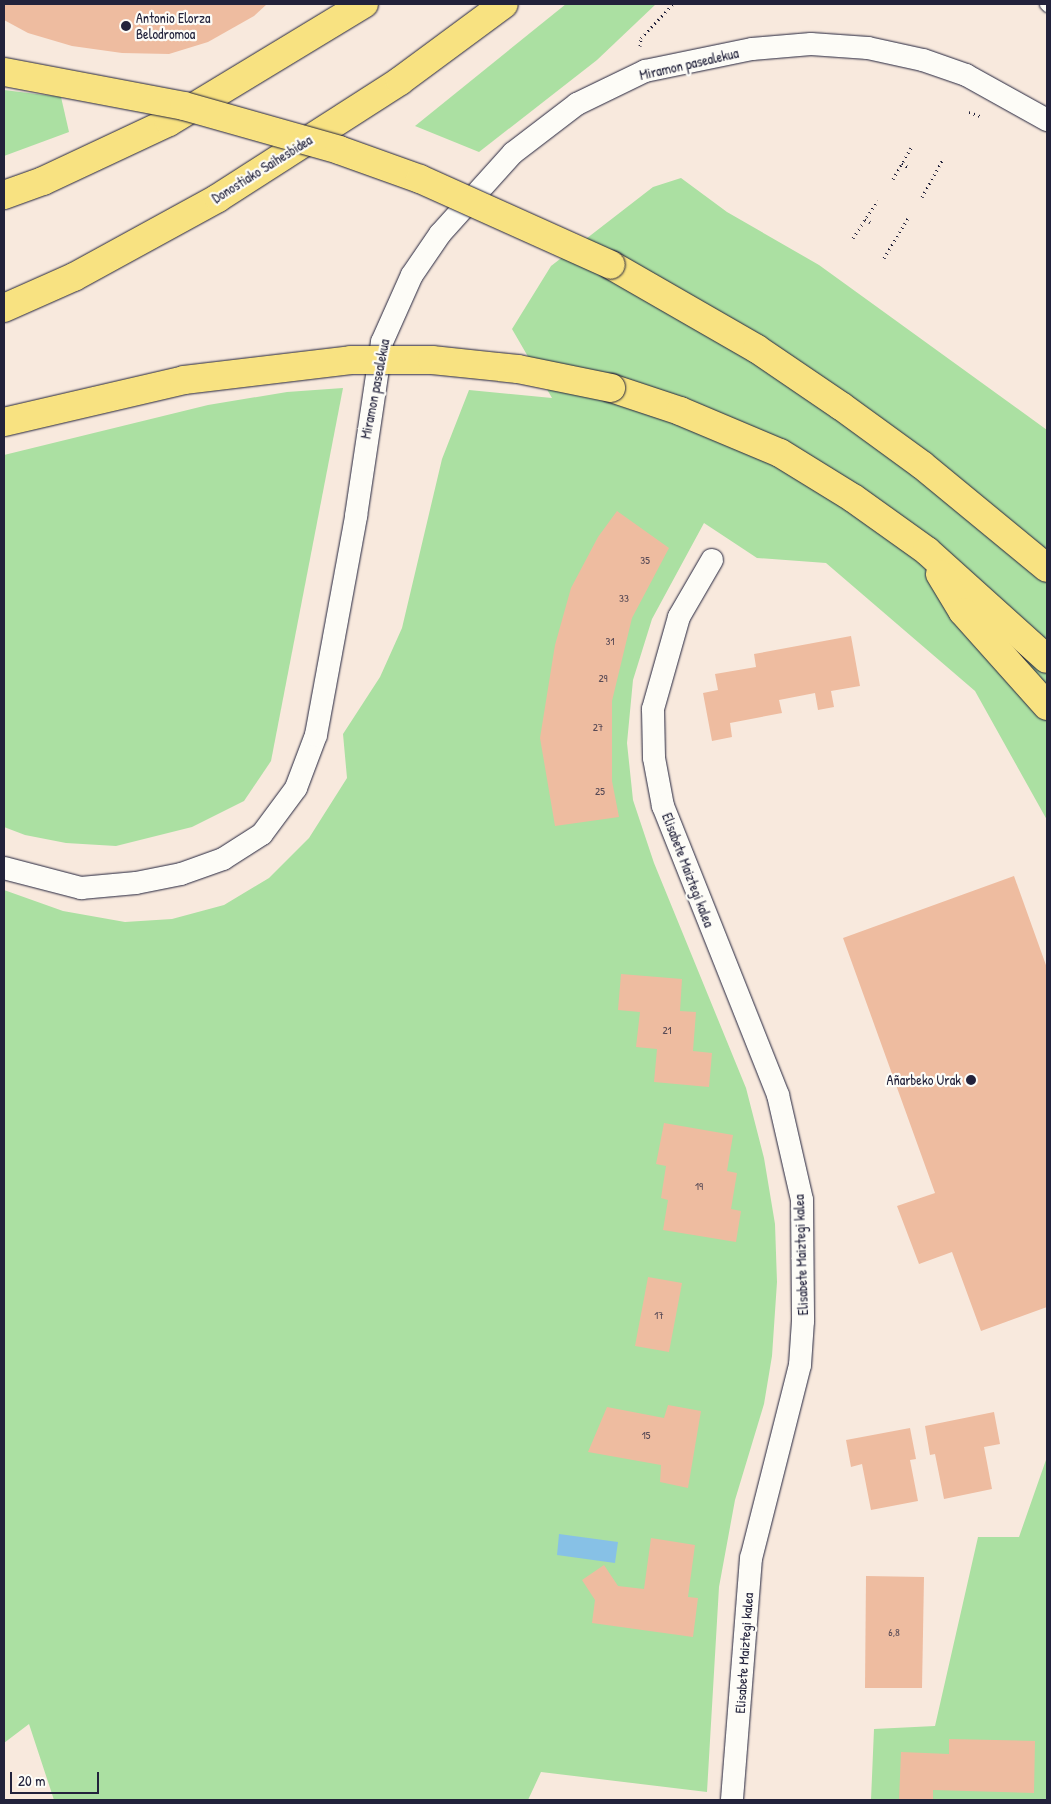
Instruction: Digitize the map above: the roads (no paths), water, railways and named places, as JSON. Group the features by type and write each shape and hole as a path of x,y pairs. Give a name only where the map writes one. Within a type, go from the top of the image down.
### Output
{"highway":[{"path":"4,195 44,181 169,122 364,4"},
{"name":"Donostiako Saihesbidea","path":"4,308 74,277 218,198 400,81 504,4"},
{"path":"4,72 184,106 339,150 420,179 611,265 757,349 841,406 922,465 1047,568"},
{"path":"4,422 184,380 351,360 432,360 518,369 611,388 680,411 780,453 853,498 927,551 1047,659"},
{"path":"927,551 963,612 1047,706"}],"street":[{"name":"Miramon pasealekua","path":"4,868 81,888 136,883 180,874 223,859 262,834 296,788 316,735 356,516 382,342 412,275 440,234 513,153 577,104 645,71 752,49 811,44 868,48 923,60 974,80 1047,120"},
{"name":"Elisabete Maiztegi kalea","path":"712,560 679,617 653,709 654,758 663,806 778,1095 802,1200 803,1321 800,1365 751,1558 732,1800"}],"water":[{"path":"559,1534 618,1542 615,1563 557,1555"}],"place":[{"name":"Antonio Elorza Belodromoa","path":"126,26"},
{"name":"Añarbeko Urak","path":"971,1080"}]}
